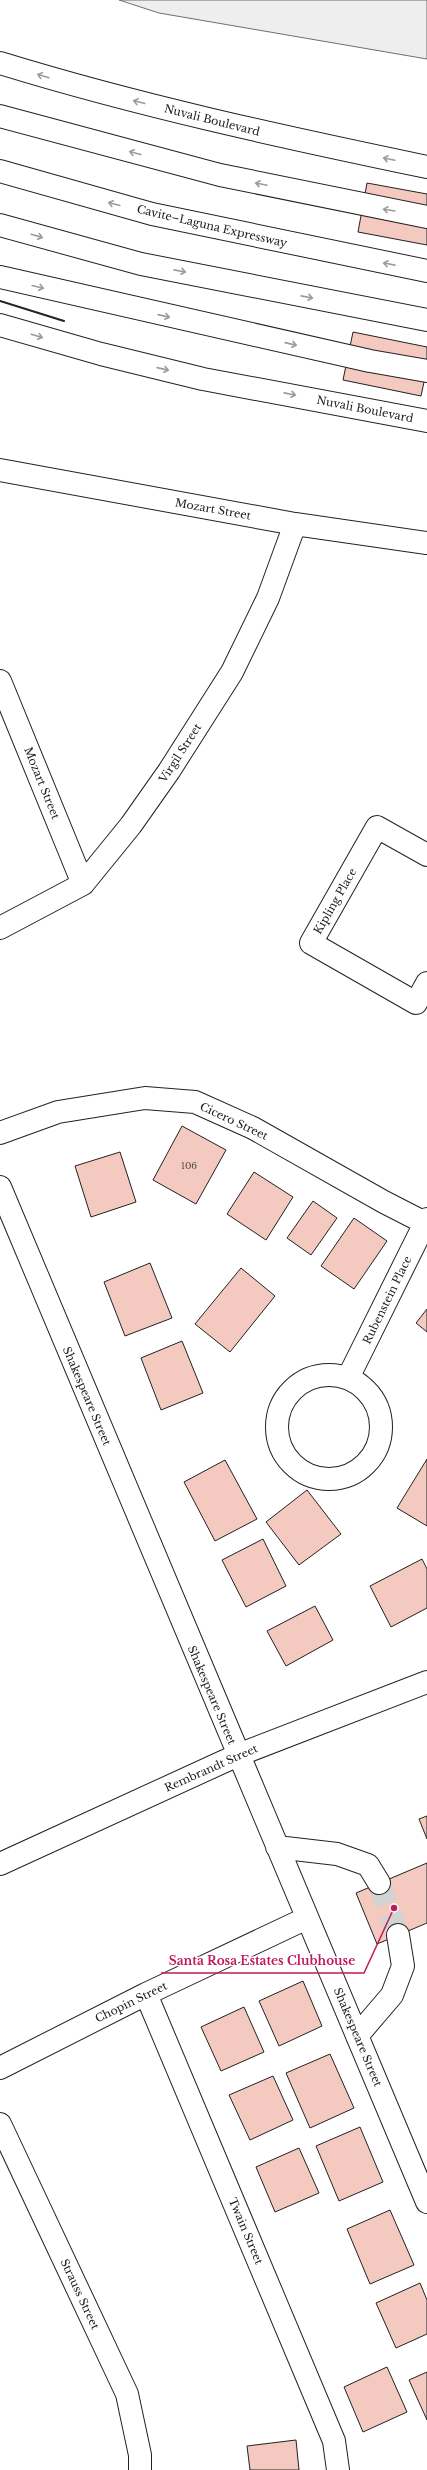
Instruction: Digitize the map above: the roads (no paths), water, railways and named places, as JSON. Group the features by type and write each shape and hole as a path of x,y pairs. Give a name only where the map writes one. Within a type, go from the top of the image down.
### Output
{"main road":[{"name":"Nuvali Boulevard","path":"0,63 80,87 261,133 427,167"},
{"path":"0,116 220,175 427,216"},
{"name":"Cavite–Laguna Expressway","path":"0,171 152,214 427,271"},
{"path":"0,225 141,264 427,320"},
{"path":"0,277 355,358 427,371"},
{"name":"Nuvali Boulevard","path":"0,325 101,354 202,378 427,421"},
{"name":"Mozart Street","path":"0,470 295,524 427,543"},
{"name":"Virgil Street","path":"0,928 83,884 131,825 169,771 232,672 268,598 295,524"},
{"name":"Mozart Street","path":"0,681 83,884"},
{"name":"Kipling Place","path":"427,855 377,827 311,943 416,1003 427,983"},
{"name":"Cicero Street","path":"0,1133 58,1112 145,1098 195,1102 253,1128 384,1202 426,1222"},
{"name":"Shakespeare Street","path":"0,1187 357,2036 419,2157 427,2202"},
{"name":"Rubenstein Place","path":"348,1378 426,1222"},
{"path":"329,1374 348,1378 365,1388 376,1404 382,1422 380,1442 371,1459 357,1472 339,1479 319,1479 302,1472 287,1459 278,1441 277,1422 282,1403 294,1388 311,1377 329,1374"},
{"name":"Rembrandt Street","path":"0,1864 238,1755 427,1682"},
{"path":"277,1847 337,1854 368,1865 379,1883"},
{"name":"Chopin Street","path":"0,2068 146,1994 307,1918"},
{"path":"357,2036 392,1995 403,1966 398,1935"},
{"name":"Twain Street","path":"146,1994 334,2441 338,2470"},
{"name":"Strauss Street","path":"0,2124 127,2394 140,2455 140,2470"}],"tunnel":[{"path":"379,1883 398,1935"}],"place":[{"name":"Santa Rosa Estates Clubhouse","path":"394,1908"}]}
